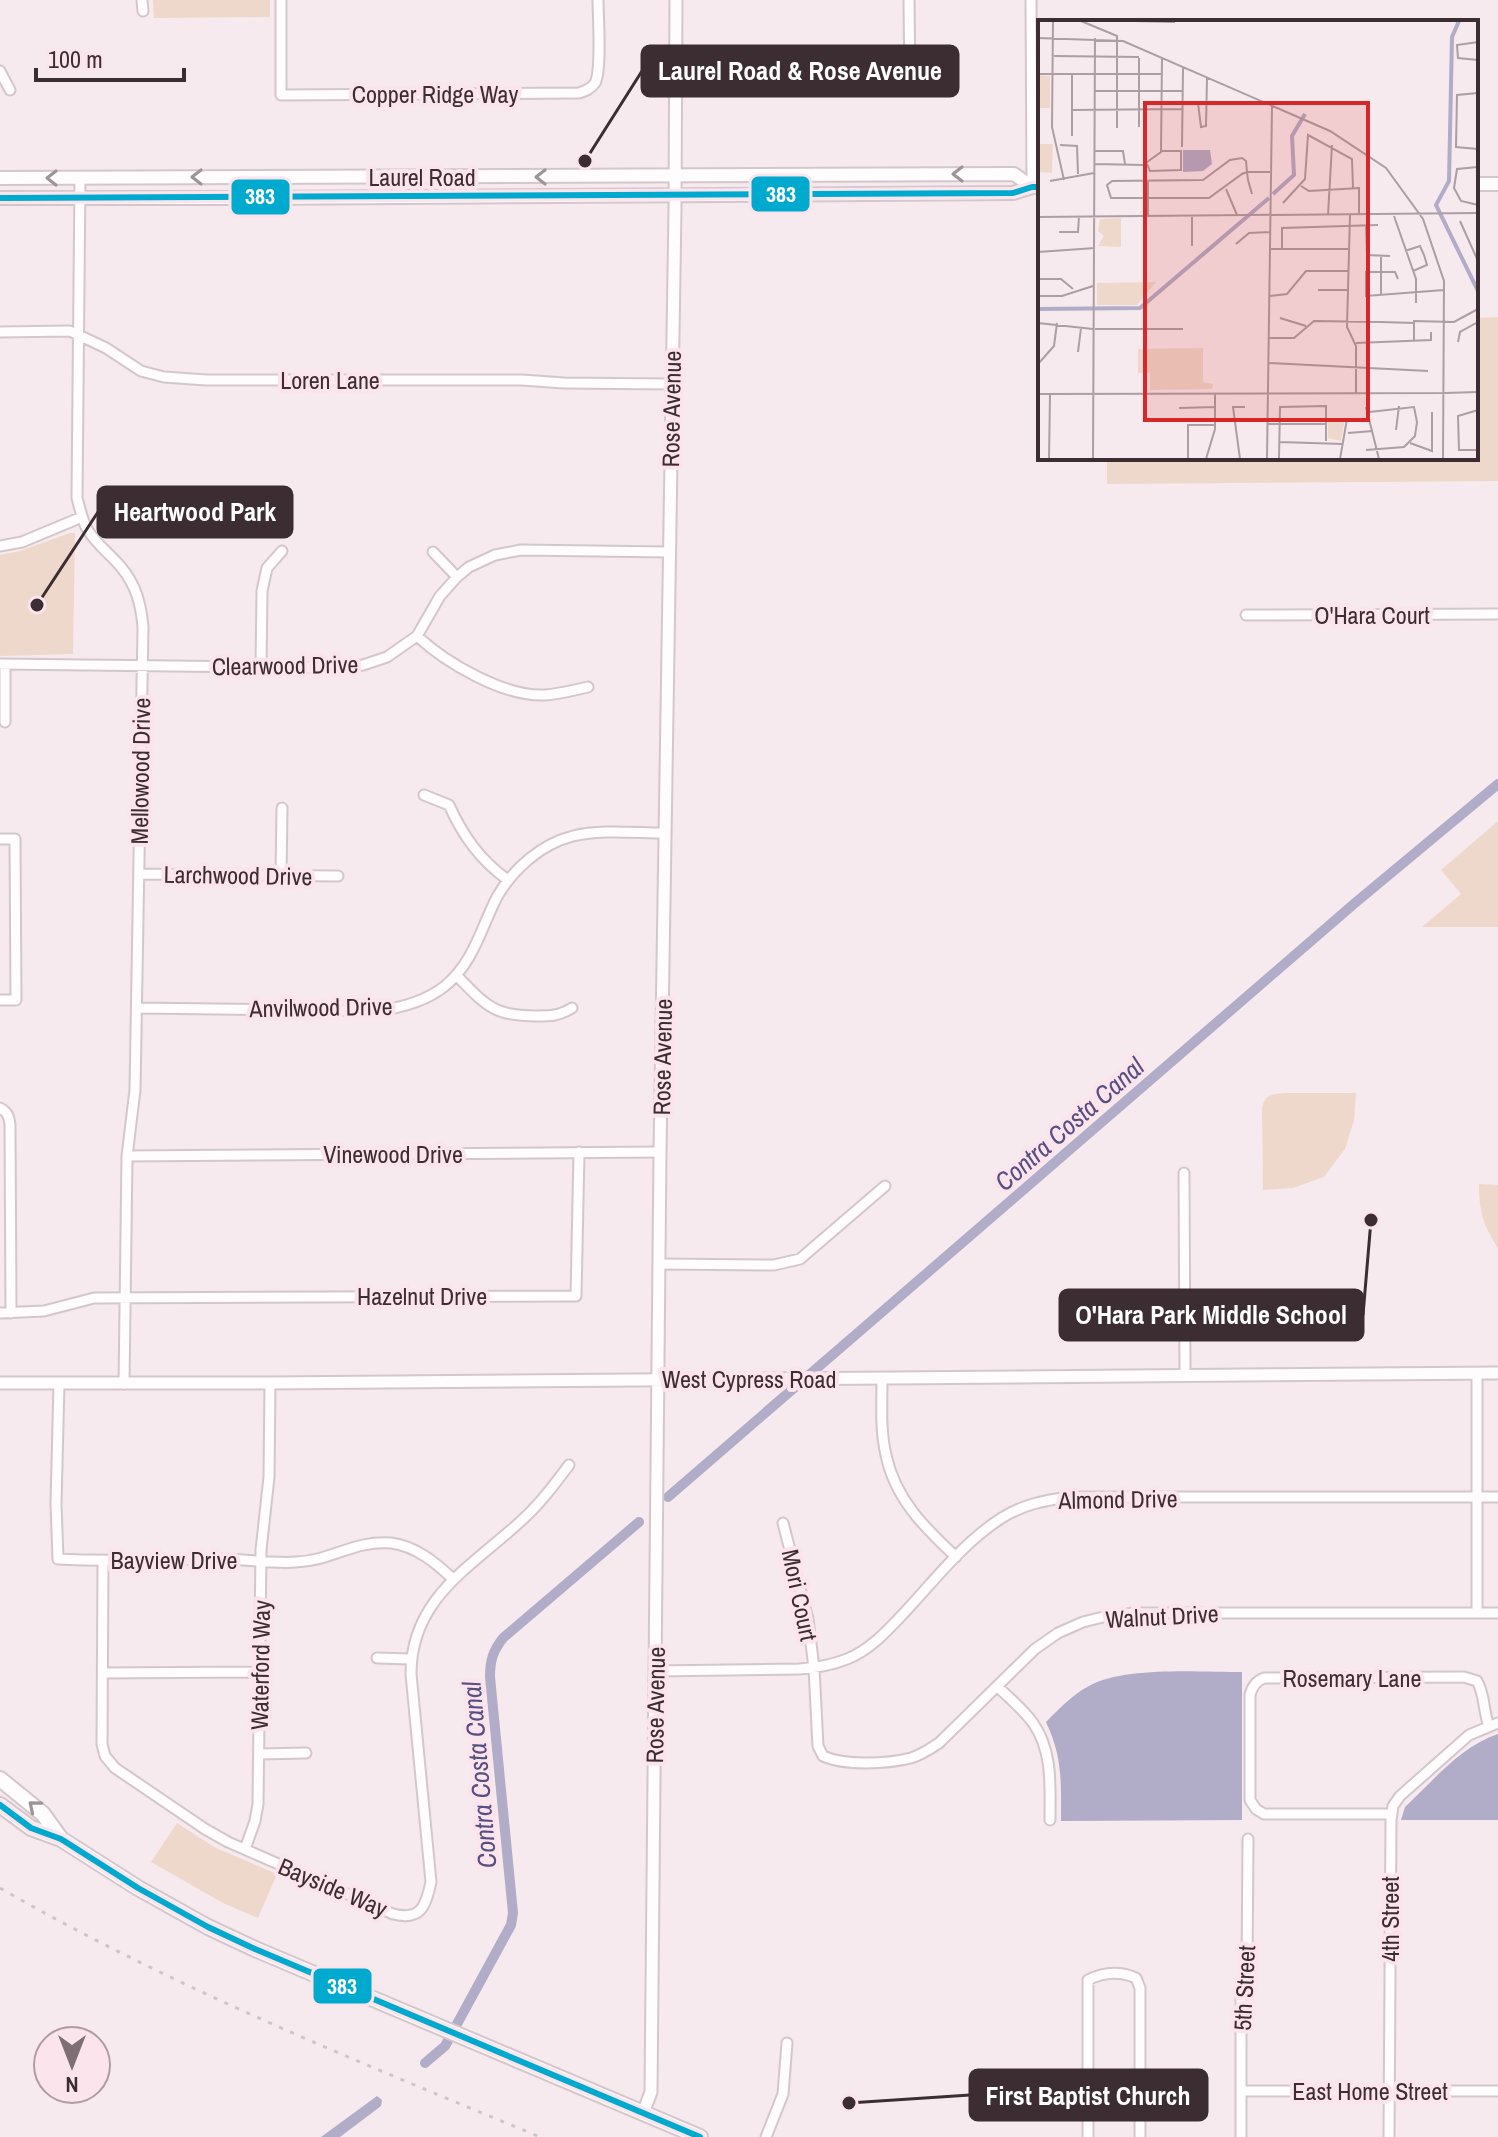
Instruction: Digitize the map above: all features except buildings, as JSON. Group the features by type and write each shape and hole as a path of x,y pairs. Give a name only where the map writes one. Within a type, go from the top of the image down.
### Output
{"main road":[{"name":"Laurel Road","path":"0,178 1014,174 1036,187"},
{"path":"253,198 256,185 276,184 296,177"},
{"name":"Laurel Road","path":"0,198 1013,193 1036,187"},
{"path":"0,1779 43,1814 61,1839"},
{"path":"0,1805 31,1828 61,1839 138,1888 208,1927 291,1966 700,2137"}],"street":[{"path":"142,0 143,11"},
{"name":"Copper Ridge Way","path":"281,0 281,95 579,93 588,90 596,81 598,0"},
{"name":"Rose Avenue","path":"643,2113 651,2092 676,0"},
{"path":"826,90 910,90 909,0"},
{"path":"1031,0 1036,87 1036,187"},
{"path":"0,71 10,90"},
{"name":"Mellowood Drive","path":"80,178 76,486 82,517 96,542 122,568 135,588 141,606 137,1008 135,1090 127,1156 124,1384"},
{"name":"Loren Lane","path":"0,332 70,331 106,348 141,371 164,377 206,380 522,380 672,384"},
{"path":"0,546 22,542 82,517"},
{"name":"Clearwood Drive","path":"2,664 343,668 363,665 387,657 417,636 440,596 457,577 469,567 495,555 521,550 668,552"},
{"path":"261,667 262,591 267,568 282,551"},
{"path":"433,552 457,577"},
{"name":"O'Hara Court","path":"1246,615 1498,614"},
{"path":"417,636 446,660 501,687 545,695 588,687"},
{"path":"2,664 5,722"},
{"path":"424,795 449,805 459,827 481,858 508,880"},
{"path":"281,876 282,808"},
{"name":"Anvilwood Drive","path":"137,1008 376,1011 415,1003 446,986 456,975 476,947 497,897 508,880 541,850 571,837 599,832 665,833"},
{"path":"0,839 15,839 16,1000 0,1000"},
{"name":"Larchwood Drive","path":"139,874 338,876"},
{"path":"456,975 489,1006 512,1016 558,1016 572,1008"},
{"path":"2,1109 9,1117 10,1125 5,1210 5,1313 44,1311 94,1298 125,1298"},
{"name":"Hazelnut Drive","path":"125,1298 576,1296 579,1152"},
{"name":"Vinewood Drive","path":"127,1156 660,1152"},
{"path":"1184,1173 1185,1374"},
{"path":"659,1264 774,1265 800,1259 885,1186"},
{"path":"1477,1373 1477,1613"},
{"name":"West Cypress Road","path":"0,1383 1498,1373"},
{"path":"882,1379 883,1434 891,1472 912,1513 956,1557"},
{"name":"Bayview Drive","path":"59,1383 56,1558 59,1560 226,1559 297,1562 321,1559 356,1545 395,1544 430,1559 453,1579"},
{"name":"Waterford Way","path":"245,1849 258,1804 261,1561 269,1477 270,1383"},
{"name":"Bayside Way","path":"103,1560 102,1744 105,1756 115,1768 205,1829 393,1914 406,1917 421,1909 431,1882 411,1659 421,1623 432,1602 453,1579 542,1501 569,1465"},
{"name":"Almond Drive","path":"655,1671 814,1668 848,1659 882,1637 982,1532 1024,1506 1047,1500 1070,1497 1498,1497"},
{"name":"Mori Court","path":"783,1523 804,1598 814,1668"},
{"name":"Walnut Drive","path":"814,1668 818,1746 823,1756 845,1762 892,1761 910,1758 939,1743 1046,1641 1083,1622 1107,1616 1134,1613 1498,1613"},
{"path":"377,1658 411,1659"},
{"path":"103,1673 260,1672"},
{"name":"Rosemary Lane","path":"1391,1814 1264,1814 1256,1809 1250,1800 1250,1695 1258,1681 1264,1678 1464,1677 1477,1681 1482,1688 1485,1715 1494,1724"},
{"path":"997,1686 1033,1723 1043,1740 1048,1760 1050,1820"},
{"path":"1391,1814 1400,1796 1469,1735 1494,1724"},
{"path":"259,1754 306,1753"},
{"name":"4th Street","path":"1389,2137 1391,1814"},
{"name":"5th Street","path":"1241,2137 1241,1982 1247,1972 1248,1839"},
{"path":"1088,2137 1088,1980 1098,1975 1124,1973 1136,1978 1140,1988 1140,2137"},
{"path":"766,2137 783,2094 787,2043"},
{"name":"East Home Street","path":"1242,2091 1498,2091"}],"shaded area":[{"path":"153,0 270,0 270,17 154,18"},
{"path":"1498,317 1498,481 1107,484 1107,460 1478,460 1478,318"},
{"path":"75,533 73,654 0,656 0,555"},
{"path":"1498,821 1498,927 1422,927 1461,894 1441,870"},
{"path":"1284,1093 1356,1093 1354,1120 1345,1149 1324,1177 1293,1188 1263,1190 1262,1109 1269,1096"},
{"path":"1479,1184 1498,1185 1498,1248 1483,1218"},
{"path":"1242,1672 1242,1820 1061,1821 1058,1759 1046,1722 1071,1698 1089,1686 1122,1675"},
{"path":"1498,1734 1498,1820 1401,1820 1405,1807 1448,1765 1472,1747"},
{"path":"177,1823 216,1848 277,1874 258,1918 223,1903 151,1862"},
{"path":"377,2096 382,2100 381,2106 340,2137 321,2137"}],"waterway":[{"name":"Contra Costa Canal","path":"668,1497 1355,903 1498,784"},
{"name":"Contra Costa Canal","path":"425,2063 445,2046 511,1925 513,1913 490,1677 494,1652 503,1638 639,1522"}],"railway":[{"path":"0,1888 198,1990 540,2137"}],"transit line":[{"name":"383","path":"0,198 1013,193 1038,187"},
{"name":"383","path":"0,1805 31,1828 61,1839 138,1888 208,1927 700,2137"}],"place":[{"name":"Laurel Road & Rose Avenue","path":"585,161"},
{"name":"Heartwood Park","path":"37,605"},
{"name":"O'Hara Park Middle School","path":"1371,1220"},
{"name":"First Baptist Church","path":"849,2103"}]}
